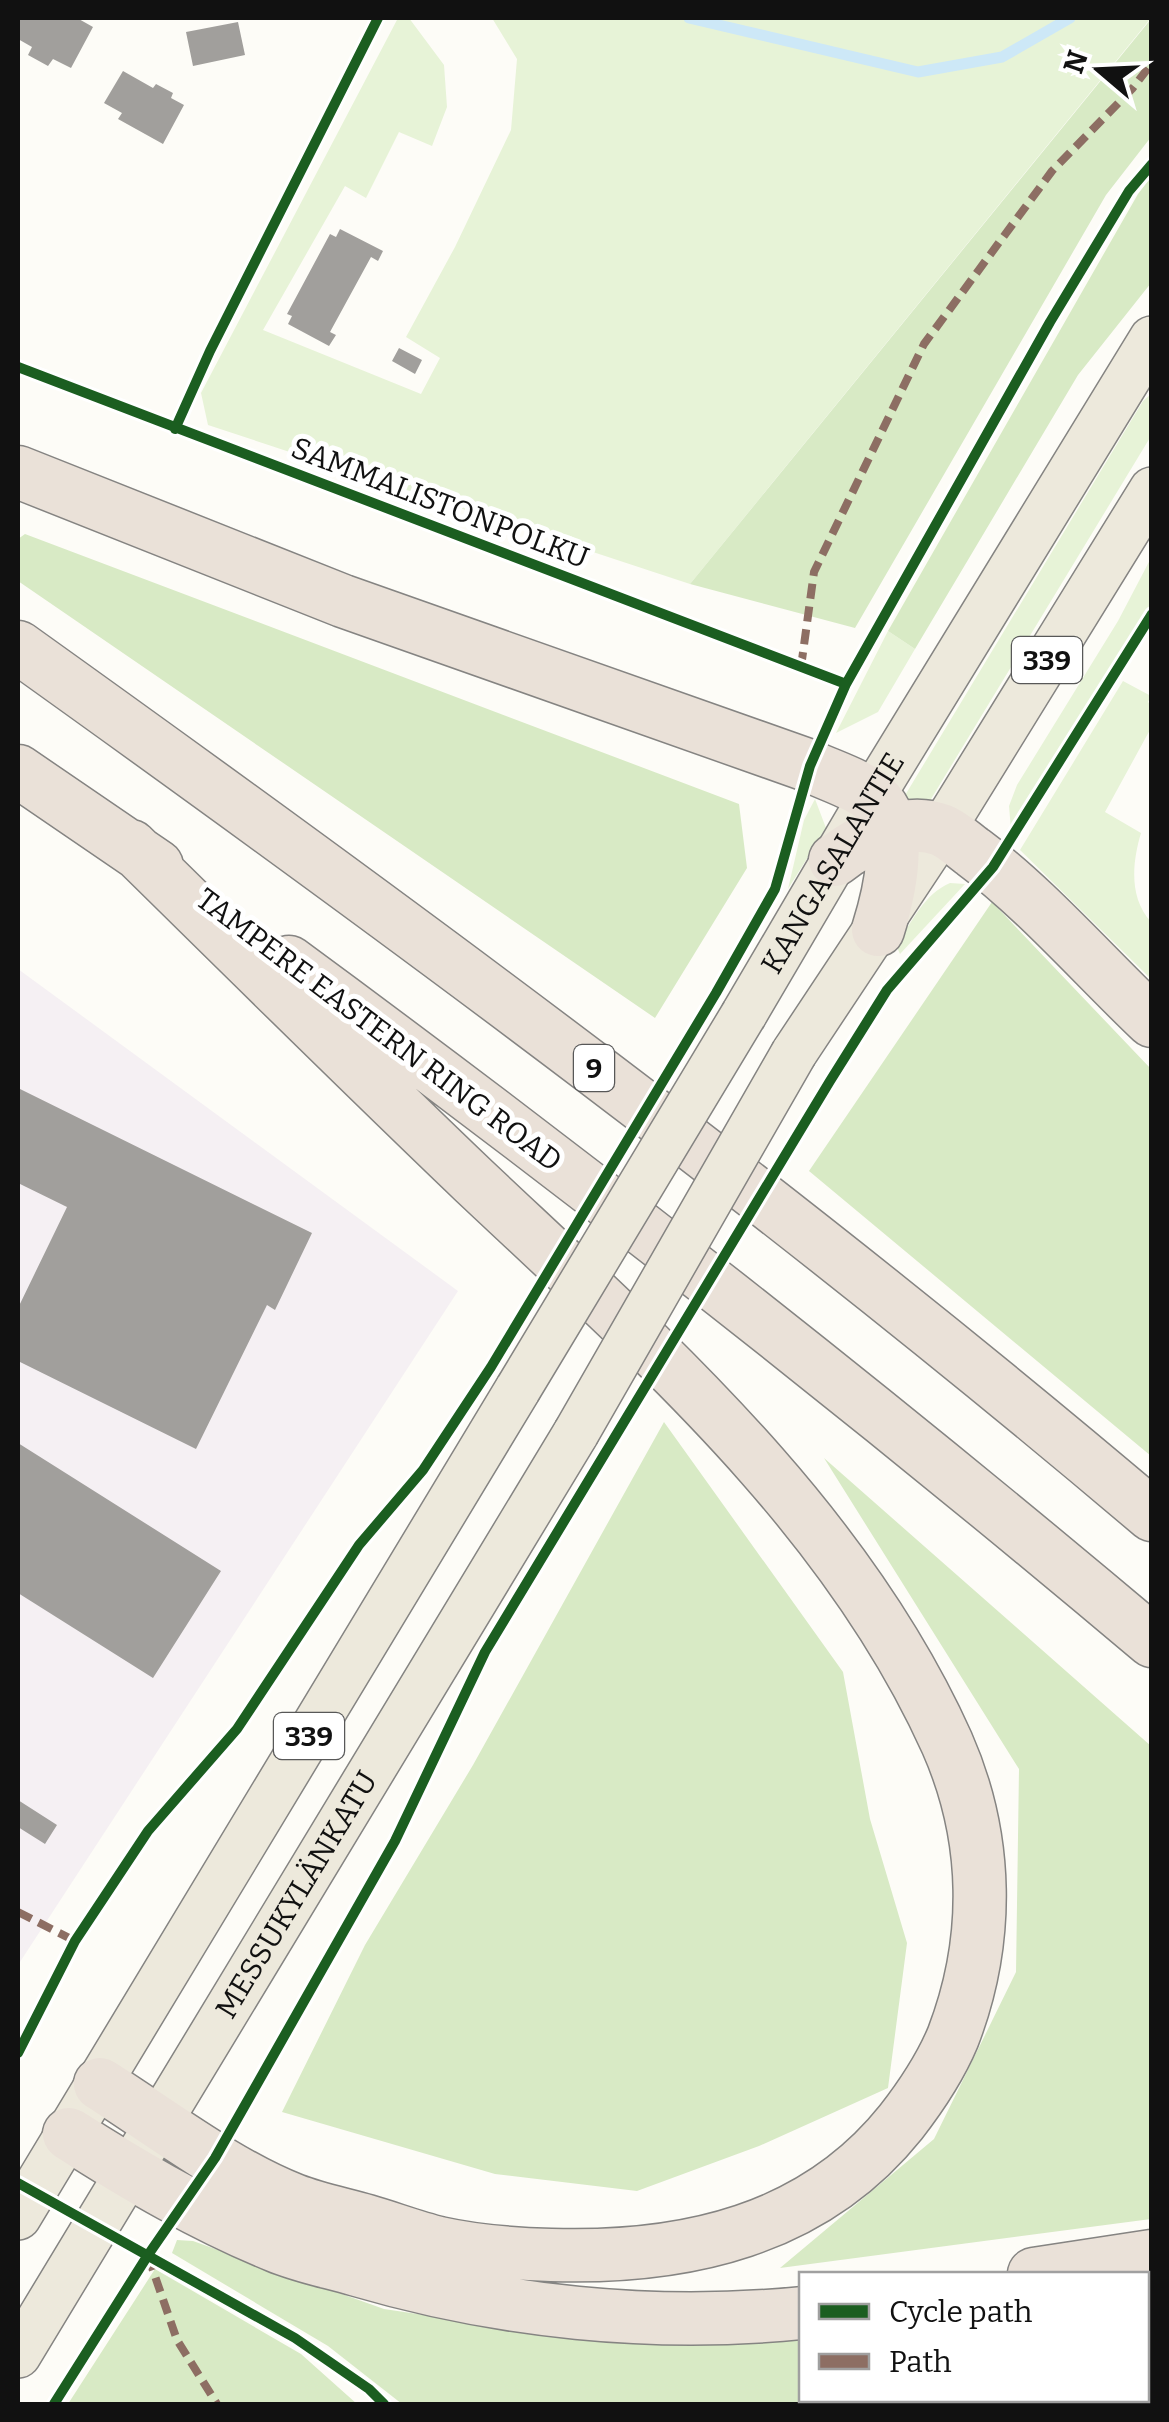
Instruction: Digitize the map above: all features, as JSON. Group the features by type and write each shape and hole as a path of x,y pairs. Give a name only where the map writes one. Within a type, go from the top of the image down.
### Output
{"highway":[{"path":"18,472 343,601 810,766 881,813 913,826 942,830 993,867 1152,1021"},
{"name":"9","path":"18,647 564,1045 829,1249 1152,1515"},
{"name":"TAMPERE EASTERN RING ROAD","path":"18,772 131,846 510,1125 764,1322 1152,1641"},
{"path":"834,860 851,848 881,813"},
{"path":"878,930 892,867 881,813"},
{"path":"100,2084 215,2158 292,2200 442,2244 516,2254 593,2256 667,2250 732,2237 784,2216 835,2186 881,2146 919,2100 944,2059 962,2012 976,1958 981,1906 978,1852 968,1800 949,1747 889,1630 828,1543 658,1355 131,846"},
{"path":"69,2134 185,2205 280,2248 381,2277 476,2299 567,2312 664,2318 799,2314"},
{"path":"1047,2272 1152,2256"}],"main road":[{"name":"KANGASALANTIE","path":"881,813 1152,339"},
{"name":"339","path":"878,930 1152,490"},
{"name":"KANGASALANTIE","path":"100,2084 834,860"},
{"name":"MESSUKYLÄNKATU","path":"18,2355 576,1433 794,1053 878,930"},
{"name":"339","path":"18,2217 100,2084"}],"shaded area":[{"path":"18,969 458,1291 18,1965"}],"green space":[{"path":"398,18 409,18 444,65 447,107 432,146 399,132 366,198 345,186 263,330 421,394 440,358 406,337 511,130 517,59 492,18 1151,18 690,584 208,425 201,393"},
{"path":"1151,19 1151,137 1106,195 855,628 690,584"},
{"path":"1151,177 1151,283 1078,375 915,649 888,631"},
{"path":"1151,394 1151,436 925,809 910,820 904,797 1143,401"},
{"path":"25,534 739,804 747,868 655,1018 18,581 18,539"},
{"path":"1151,558 1151,603 1011,830 1009,806 1017,785 1118,621"},
{"path":"888,631 915,649 878,712 836,733"},
{"path":"1123,681 1151,696 1151,728 1105,812 1141,833 1134,880 1139,902 1151,922 1151,979 1020,850"},
{"path":"815,799 826,828 788,889 804,820"},
{"path":"950,883 965,884 900,954 896,945 919,910"},
{"path":"992,902 1151,1069 1151,1456 809,1171"},
{"path":"664,1422 843,1672 870,1819 907,1943 888,2088 759,2146 637,2191 495,2174 282,2112 365,1945 473,1765"},
{"path":"824,1458 1151,1746 1151,2219 780,2268 934,2139 1016,1972 1019,1769"},
{"path":"177,2240 193,2241 384,2309 613,2343 799,2331 799,2402 1149,2402 1151,2283 1151,2404 402,2404 328,2346 172,2253"},
{"path":"155,2269 301,2354 357,2404 68,2404"}],"building":[{"path":"18,18 77,18 93,27 71,68 53,59 48,66 28,55 32,47 18,39"},
{"path":"238,22 245,55 193,66 186,32"},
{"path":"123,71 153,88 156,84 173,93 171,98 184,105 163,144 118,119 122,113 104,103"},
{"path":"340,229 383,251 378,261 371,257 330,332 336,335 329,346 288,324 292,316 287,314 330,234 336,237"},
{"path":"399,348 422,360 415,374 392,361"},
{"path":"18,1088 312,1233 275,1310 267,1305 196,1449 18,1361 18,1308 67,1207 18,1183"},
{"path":"18,1443 221,1571 153,1678 18,1593"},
{"path":"18,1800 57,1825 45,1844 18,1827"}],"waterway":[{"path":"689,18 918,72 1002,57 1070,18"}],"marked path":[{"path":"801,667 814,572 924,344 1052,171 1152,63"},
{"path":"18,1912 75,1941"},
{"path":"148,2256 177,2340 217,2404"}],"cycle path":[{"path":"175,429 210,351 378,18"},
{"path":"18,2053 75,1941 148,1831 237,1729 359,1545 423,1470 491,1367 716,993 775,889 810,766 846,684 1050,322 1129,191 1152,164"},
{"name":"SAMMALISTONPOLKU","path":"18,367 846,684"},
{"path":"54,2404 215,2158 395,1841 485,1652 830,1081 887,990 993,867 1152,614"},
{"path":"18,2183 295,2338 369,2389 384,2404"}]}
